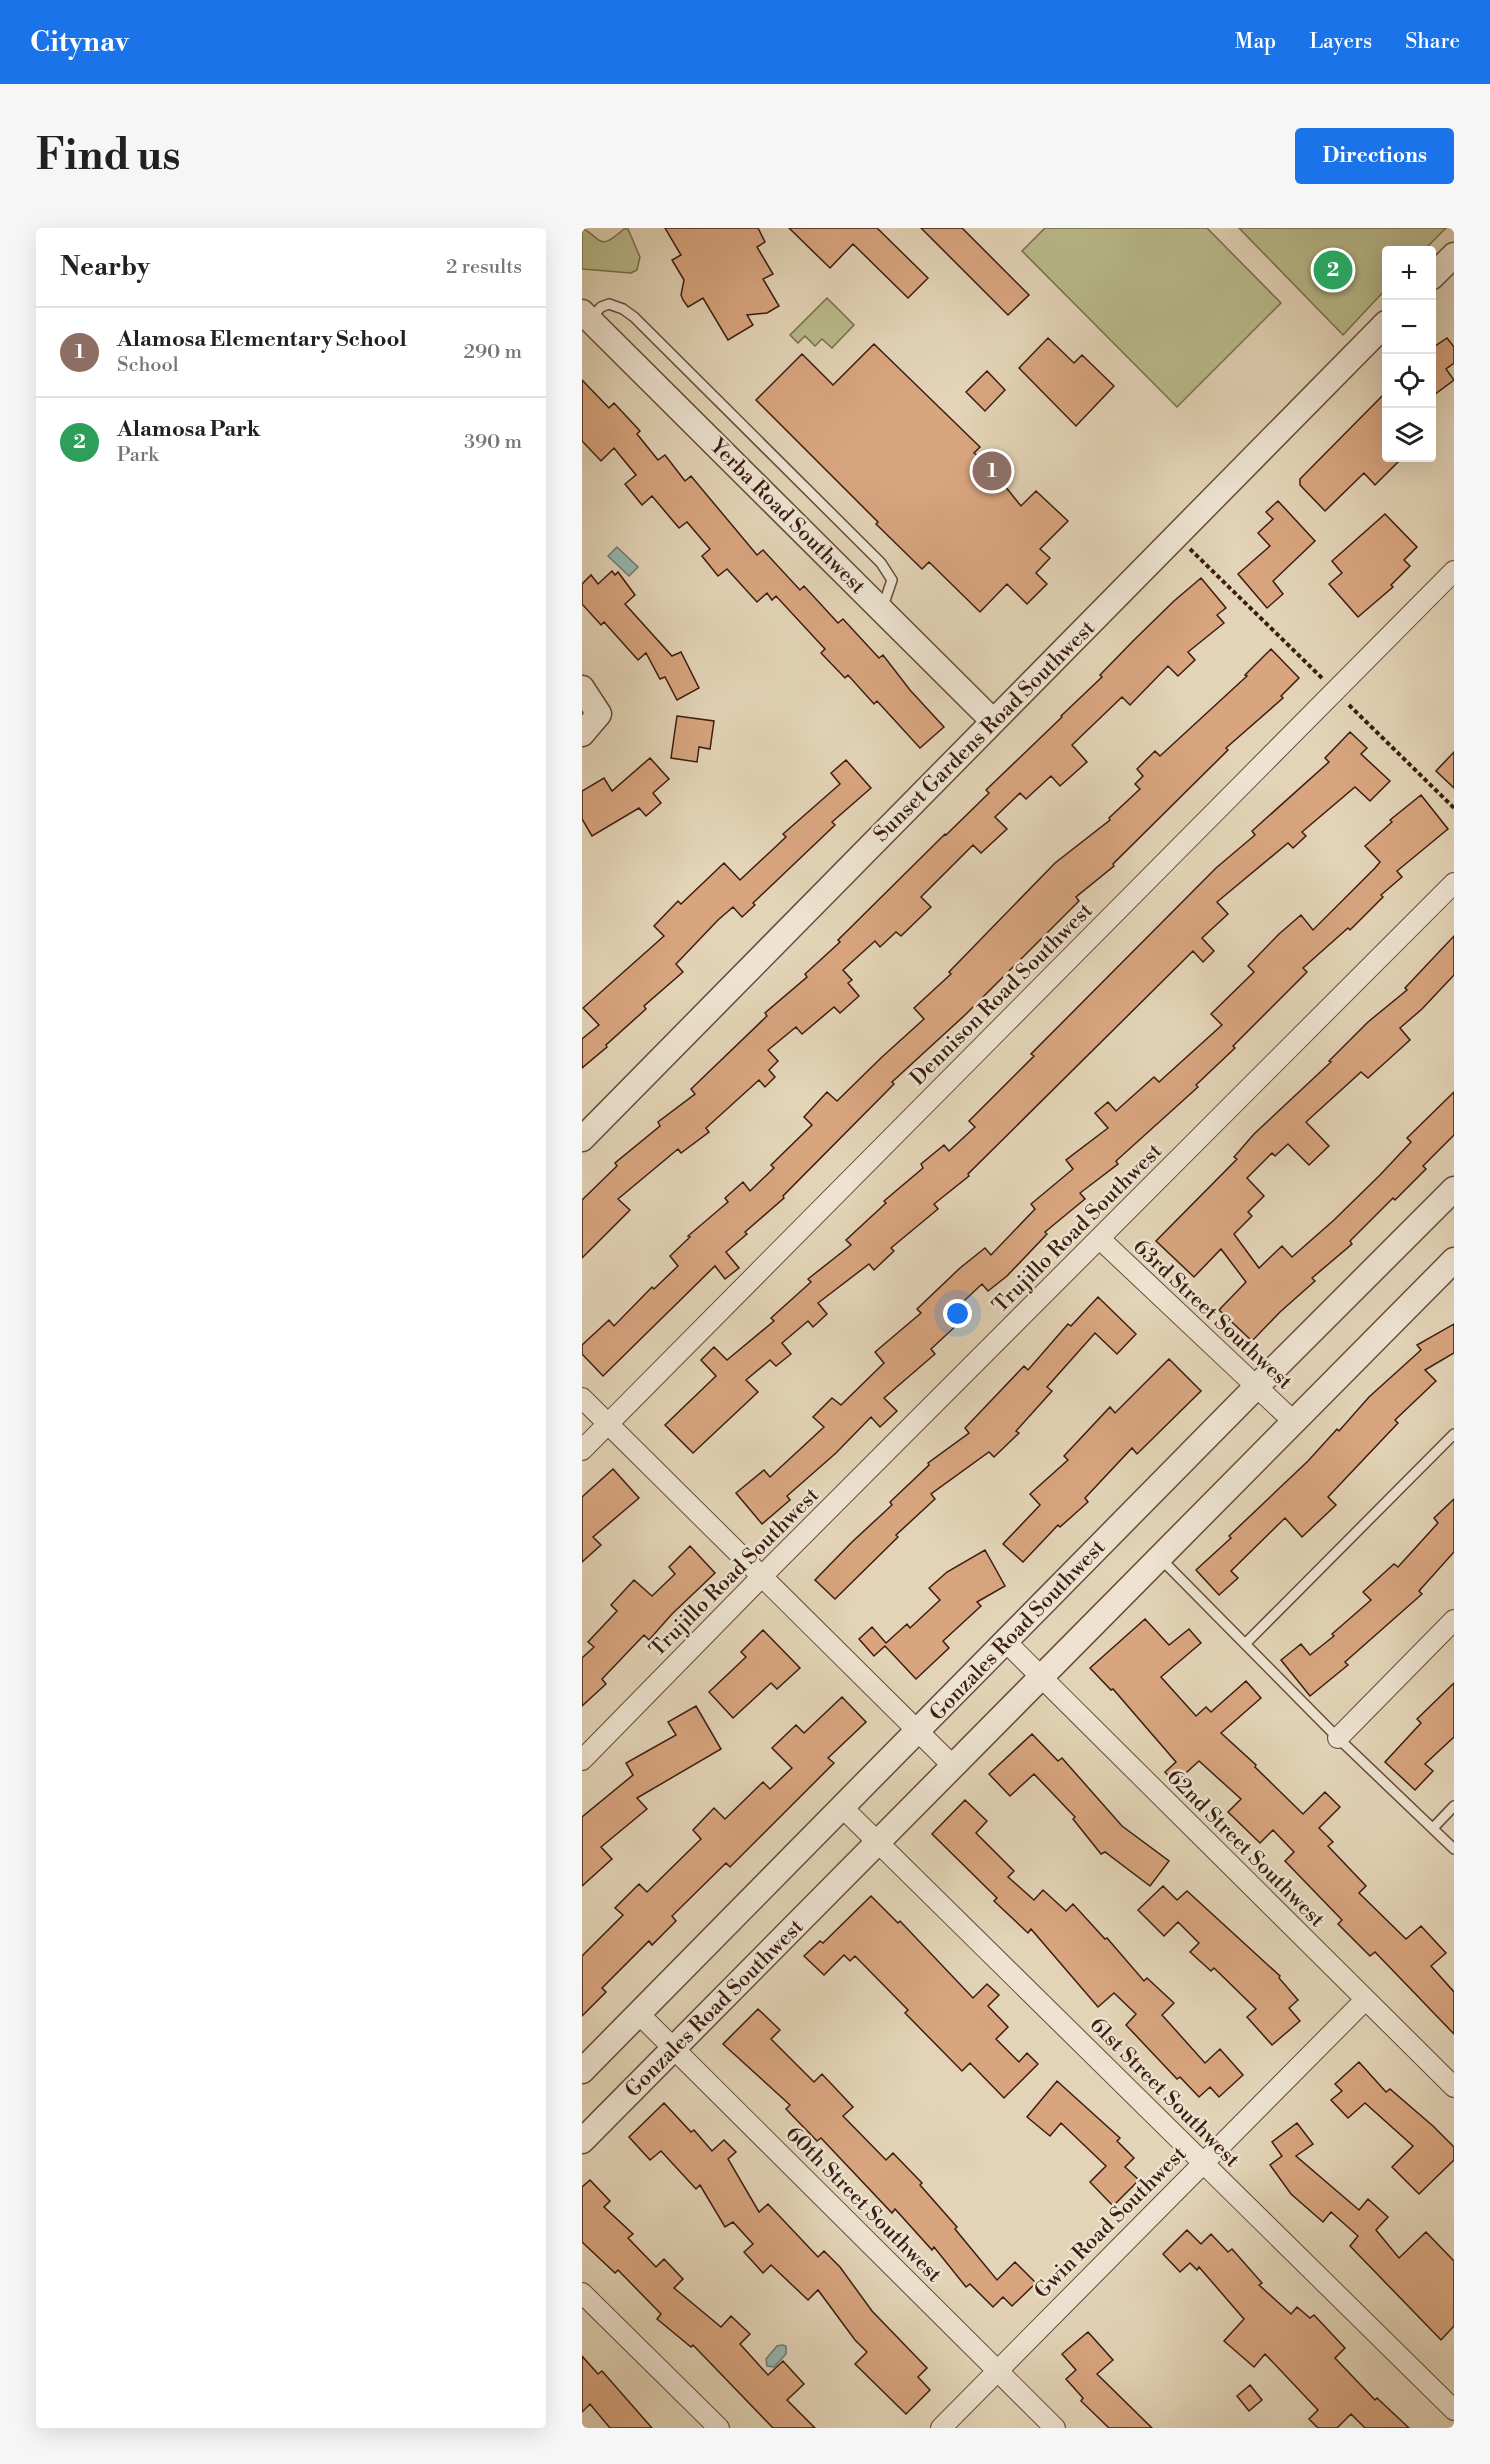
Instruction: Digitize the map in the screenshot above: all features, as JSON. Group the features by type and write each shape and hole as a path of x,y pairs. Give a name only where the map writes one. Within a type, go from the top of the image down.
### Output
{"street":[{"name":"Yerba Road Southwest","path":"586,315 993,722"},
{"name":"Sunset Gardens Road Southwest","path":"582,1139 1382,327"},
{"name":"Dennison Road Southwest","path":"582,1450 1454,571"},
{"path":"582,688 599,714 582,734"},
{"name":"Trujillo Road Southwest","path":"582,1760 1454,883"},
{"name":"Gonzales Road Southwest","path":"582,2071 1256,1387 1454,1190"},
{"name":"63rd Street Southwest","path":"1100,1239 1294,1422"},
{"name":"Gonzales Road Southwest","path":"582,2141 1043,1678 1454,1260"},
{"path":"582,1398 953,1766"},
{"path":"1338,1738 1454,1620"},
{"name":"62nd Street Southwest","path":"1005,1641 1454,2087"},
{"name":"61st Street Southwest","path":"843,1808 1454,2410"},
{"name":"Gwin Road Southwest","path":"941,2428 1365,2000"},
{"name":"60th Street Southwest","path":"639,2014 1055,2428"},
{"path":"582,2293 719,2428"}],"lane":[{"path":"586,315 609,304 623,309 643,326 881,563 892,580 882,609"},
{"path":"1246,1643 1454,1434"},
{"path":"1160,1558 1338,1738 1454,1849"},
{"path":"1433,1828 1454,1806"}],"path":[{"path":"1190,548 1324,680"},
{"path":"1349,705 1454,808"}],"green space":[{"path":"582,228 605,242 624,229 628,229 640,257 637,270 631,273 582,269"},
{"path":"1045,228 1207,228 1281,303 1177,407 1022,251"},
{"path":"1239,228 1446,228 1428,246 1382,246 1382,293 1343,335"},
{"path":"827,298 854,325 832,348 822,339 815,346 805,336 798,343 790,335"}],"water":[{"path":"617,547 638,567 629,576 608,556"},
{"path":"777,2346 786,2346 786,2354 774,2367 767,2366 766,2359"}],"building":[{"path":"665,228 758,228 765,242 757,247 773,274 763,279 779,306 767,313 747,315 753,325 728,340 703,298 688,307 683,300 681,295 684,280 672,260 681,255"},
{"path":"789,228 877,228 928,278 908,298 853,244 830,268"},
{"path":"921,228 962,228 1029,295 1008,315"},
{"path":"1048,338 1074,363 1082,355 1114,386 1076,426 1019,368"},
{"path":"1447,338 1454,347 1454,363 1446,369 1454,380 1436,393 1436,354 1436,346"},
{"path":"874,344 980,447 974,453 1000,473 997,476 1021,506 1036,491 1068,521 1040,549 1050,558 1036,573 1047,584 1027,604 1007,584 980,612 929,562 922,569 756,400 802,354 833,385"},
{"path":"987,371 1005,390 985,411 966,392"},
{"path":"582,380 609,408 614,403 640,431 637,434 658,460 665,455 685,481 691,476 757,555 763,550 800,590 804,586 838,623 843,619 879,658 883,655 910,690 944,727 920,748 877,701 874,704 848,675 845,678 821,653 825,649 776,596 772,600 767,593 757,602 727,569 718,576 702,556 710,549 687,522 679,528 652,496 642,505 625,484 636,475 614,448 601,461 582,441"},
{"path":"1382,396 1382,462 1398,462 1375,485 1364,473 1325,511 1300,485 1300,479"},
{"path":"1278,501 1315,541 1273,581 1283,594 1267,608 1238,574 1270,546 1258,533 1273,519 1266,512"},
{"path":"1385,514 1417,547 1404,560 1410,566 1391,585 1393,587 1358,617 1329,584 1342,573 1332,561"},
{"path":"612,571 615,575 618,572 635,595 625,604 672,656 681,652 699,688 677,700 665,677 660,679 646,653 638,660 604,622 601,625 582,604 582,584 591,575 598,584"},
{"path":"1201,578 1226,608 1217,615 1224,623 1188,652 1195,660 1178,676 1168,666 1130,705 1122,697 1072,745 1087,762 1060,786 1051,776 1026,799 1020,793 995,817 1007,829 981,853 973,845 921,897 931,907 901,936 896,932 880,947 875,941 843,970 852,980 848,983 859,996 840,1013 834,1007 802,1034 796,1027 768,1050 778,1061 769,1070 775,1077 765,1087 759,1080 706,1128 709,1132 681,1153 678,1149 618,1199 630,1210 582,1258 582,1200 617,1166 615,1163 660,1126 658,1122 695,1094 691,1089 767,1016 765,1013 807,977 805,974 989,793 986,790 1102,677 1100,675 1134,640"},
{"path":"1271,649 1299,678 1281,696 1283,698 1226,748 1228,750 1113,864 1114,866 1076,897 1079,901 965,1015 892,1082 894,1084 783,1196 784,1198 745,1232 747,1234 726,1252 739,1268 725,1279 715,1266 603,1376 582,1354 582,1345 609,1320 614,1326 652,1287 654,1289 678,1266 670,1256 690,1237 688,1236 728,1202 725,1198 743,1182 750,1191 774,1168 771,1165 812,1125 804,1117 827,1092 837,1101 924,1019 914,1008 951,974 949,972 1055,863 1110,820 1109,818 1140,789 1135,784 1143,776 1137,769 1155,751 1160,756 1247,676 1245,675"},
{"path":"677,716 714,721 710,749 699,747 697,762 671,758"},
{"path":"1350,732 1367,748 1361,754 1390,781 1370,801 1355,787 1302,832 1306,836 1293,848 1288,843 1217,902 1228,914 1202,938 1214,951 1203,962 1193,951 968,1174 969,1176 934,1204 938,1209 891,1248 894,1251 874,1270 869,1264 818,1303 827,1314 813,1327 808,1321 782,1343 791,1354 776,1366 770,1360 746,1380 758,1392 693,1453 665,1425 716,1376 701,1360 714,1347 727,1360 774,1321 771,1318 811,1282 808,1279 851,1245 846,1240 886,1203 884,1201 923,1168 921,1164 944,1145 949,1151 975,1127 969,1121 1034,1056 1031,1054 1216,868 1255,835 1252,831 1329,762 1325,758"},
{"path":"1454,752 1454,788 1436,771"},
{"path":"650,758 669,779 653,793 661,803 646,816 639,808 592,836 582,819 582,791 604,778 612,791"},
{"path":"846,760 871,788 832,822 835,825 753,903 755,905 742,917 733,907 718,920 676,964 683,972 644,1006 646,1009 582,1068 582,1039 599,1025 583,1008 664,936 654,926 678,901 681,904 724,863 740,880 786,837 783,834 840,784 831,773"},
{"path":"1421,795 1448,829 1397,871 1402,877 1381,895 1383,897 1350,930 1348,928 1303,968 1307,972 1233,1046 1235,1048 1196,1085 1198,1087 1116,1161 1118,1164 1080,1193 1085,1199 1045,1232 1047,1234 1007,1276 988,1291 982,1284 950,1314 959,1323 931,1349 935,1354 884,1398 897,1411 880,1427 871,1417 836,1453 787,1496 790,1500 762,1524 736,1493 764,1470 770,1477 824,1427 813,1417 832,1398 841,1405 884,1363 875,1352 921,1313 917,1309 960,1268 985,1248 991,1255 1035,1209 1031,1204 1073,1169 1066,1160 1108,1128 1095,1113 1108,1102 1116,1111 1154,1077 1159,1082 1222,1025 1211,1014 1254,972 1248,966 1301,915 1313,930 1380,862 1365,846 1392,822 1390,820"},
{"path":"1454,936 1454,975 1422,1009 1400,1028 1410,1040 1368,1078 1361,1072 1306,1122 1329,1146 1309,1165 1288,1144 1275,1156 1272,1153 1247,1178 1264,1196 1248,1212 1252,1216 1234,1234 1259,1268 1282,1246 1292,1257 1380,1175 1411,1142 1407,1138 1454,1092 1454,1135 1423,1166 1426,1169 1350,1241 1352,1244 1312,1278 1315,1281 1252,1341 1219,1310 1246,1282 1221,1249 1194,1277 1156,1241 1237,1159 1234,1157 1254,1134 1331,1062 1329,1061 1368,1022 1407,990 1405,988"},
{"path":"1098,1297 1136,1334 1117,1354 1095,1333 1047,1387 1052,1391 1016,1431 1019,1433 994,1457 989,1452 931,1494 935,1499 896,1535 898,1537 835,1599 815,1580 892,1505 890,1502 929,1465 928,1463 969,1433 965,1428 1024,1366 1028,1370 1068,1324 1071,1326"},
{"path":"1454,1324 1454,1353 1425,1370 1436,1381 1395,1420 1398,1423 1328,1497 1336,1505 1302,1537 1285,1518 1231,1571 1238,1578 1219,1595 1196,1570 1308,1461 1337,1429 1339,1431 1369,1397 1421,1350 1417,1345"},
{"path":"1169,1359 1201,1391 1137,1454 1132,1448 1085,1498 1088,1502 1060,1527 1058,1525 1023,1562 1003,1544 1040,1505 1030,1494 1068,1460 1064,1456 1110,1407 1115,1413"},
{"path":"613,1469 639,1498 593,1537 601,1545 582,1562 582,1497"},
{"path":"1454,1499 1454,1552 1419,1591 1422,1594 1345,1662 1348,1665 1310,1696 1281,1660 1301,1644 1310,1655 1334,1636 1332,1634 1371,1600 1363,1592 1394,1564 1398,1567 1438,1523 1434,1518"},
{"path":"690,1546 715,1573 672,1614 649,1640 644,1635 602,1679 606,1684 582,1706 582,1658 594,1647 588,1642 617,1611 611,1605 634,1580 652,1596 675,1574 669,1567"},
{"path":"985,1550 1005,1586 977,1602 981,1606 943,1641 949,1648 916,1679 885,1646 874,1656 859,1639 872,1627 886,1643 907,1624 910,1628 940,1600 929,1588 947,1572"},
{"path":"1145,1619 1169,1645 1189,1629 1201,1643 1161,1677 1196,1716 1206,1707 1211,1712 1246,1681 1261,1698 1221,1733 1256,1765 1255,1767 1303,1814 1325,1792 1340,1807 1319,1828 1333,1842 1328,1846 1366,1886 1359,1893 1406,1939 1421,1926 1446,1953 1431,1966 1454,1992 1454,2034 1375,1952 1370,1956 1338,1924 1342,1920 1285,1861 1294,1852 1273,1830 1260,1843 1228,1812 1241,1799 1199,1761 1175,1783 1165,1772 1176,1762 1113,1689 1111,1690 1090,1668"},
{"path":"763,1630 800,1668 777,1689 771,1683 733,1718 709,1692 746,1657 741,1652"},
{"path":"1454,1683 1454,1737 1425,1764 1433,1771 1415,1790 1385,1762 1421,1723 1417,1719"},
{"path":"842,1697 866,1722 828,1758 834,1763 730,1867 726,1863 672,1916 676,1921 652,1945 649,1941 602,1988 606,1992 582,2016 582,1956 623,1915 615,1908 639,1884 647,1892 701,1839 693,1830 714,1808 725,1819 763,1782 770,1789 792,1768 772,1748 796,1725 804,1733"},
{"path":"696,1706 721,1749 637,1798 647,1809 601,1847 612,1859 582,1886 582,1817 633,1775 626,1763 676,1735 668,1722"},
{"path":"1032,1734 1058,1761 1062,1758 1122,1826 1169,1861 1150,1886 1105,1852 1101,1854 1073,1819 1075,1817 1034,1774 1010,1796 989,1774"},
{"path":"965,1800 987,1821 976,1833 1014,1871 1008,1877 1034,1900 1043,1890 1066,1911 1073,1904 1105,1939 1107,1938 1144,1981 1147,1978 1174,2003 1162,2015 1205,2063 1220,2049 1243,2075 1219,2097 1210,2087 1199,2097 1180,2077 1177,2079 1126,2025 1136,2014 1114,1993 1098,2007 1031,1929 1028,1933 994,1901 997,1898 932,1834"},
{"path":"1163,1886 1177,1900 1187,1891 1280,1976 1279,1978 1298,2000 1289,2008 1300,2021 1272,2045 1247,2017 1256,2009 1214,1968 1211,1971 1190,1952 1199,1943 1178,1922 1164,1936 1138,1910"},
{"path":"871,1896 898,1923 900,1921 973,1998 987,1984 999,1995 988,2006 1008,2027 996,2039 1019,2062 1027,2053 1038,2064 1004,2098 970,2063 962,2071 905,2013 908,2010 855,1956 850,1961 844,1955 824,1975 804,1956 820,1941 823,1943"},
{"path":"758,2009 780,2030 771,2039 814,2082 822,2074 853,2107 843,2116 886,2160 893,2153 922,2183 920,2185 957,2227 955,2229 997,2280 1015,2262 1036,2283 1012,2306 1003,2297 993,2307 970,2284 966,2287 934,2247 932,2250 895,2209 892,2213 821,2138 817,2141 786,2109 790,2105 723,2044"},
{"path":"1359,2062 1386,2092 1390,2089 1454,2147 1454,2160 1419,2194 1392,2167 1413,2146 1365,2103 1348,2118 1331,2100 1342,2091 1335,2084"},
{"path":"1057,2081 1120,2138 1117,2141 1134,2158 1125,2167 1139,2180 1113,2206 1090,2182 1106,2166 1061,2123 1050,2136 1027,2117"},
{"path":"664,2103 691,2132 694,2130 712,2151 724,2140 736,2152 728,2159 759,2212 768,2204 818,2257 824,2251 840,2267 872,2311 927,2368 918,2377 930,2390 906,2414 855,2364 867,2352 855,2340 818,2290 808,2300 771,2265 763,2273 744,2252 753,2244 733,2222 725,2227 700,2185 696,2189 661,2151 650,2160 629,2137"},
{"path":"1297,2123 1313,2144 1296,2156 1359,2210 1368,2199 1388,2217 1376,2230 1399,2258 1426,2232 1454,2261 1454,2326 1441,2340 1350,2246 1358,2236 1331,2212 1323,2222 1291,2194 1270,2165 1282,2156 1272,2142"},
{"path":"590,2180 610,2201 604,2207 633,2234 628,2238 656,2267 664,2259 683,2279 674,2288 721,2327 731,2316 750,2334 740,2344 768,2375 783,2361 804,2384 787,2400 815,2428 773,2428 693,2345 691,2347 657,2319 661,2314 618,2270 615,2273 582,2242 582,2187"},
{"path":"1187,2230 1201,2244 1211,2234 1228,2252 1232,2249 1262,2283 1259,2285 1291,2314 1297,2307 1310,2318 1314,2315 1345,2348 1335,2358 1375,2400 1377,2398 1409,2428 1365,2428 1351,2414 1337,2428 1318,2428 1309,2419 1318,2410 1265,2354 1254,2367 1224,2341 1244,2319 1199,2267 1197,2270 1190,2263 1180,2272 1163,2254"},
{"path":"1088,2332 1113,2360 1097,2374 1152,2428 1109,2428 1081,2401 1083,2398 1066,2379 1076,2370 1062,2354"},
{"path":"582,2356 598,2374 602,2371 652,2428 610,2428 590,2404 582,2412"},
{"path":"1250,2385 1262,2400 1249,2411 1237,2396"}],"place":[{"name":"Alamosa Park","path":"1333,270"},
{"name":"Alamosa Elementary School","path":"992,471"}]}
